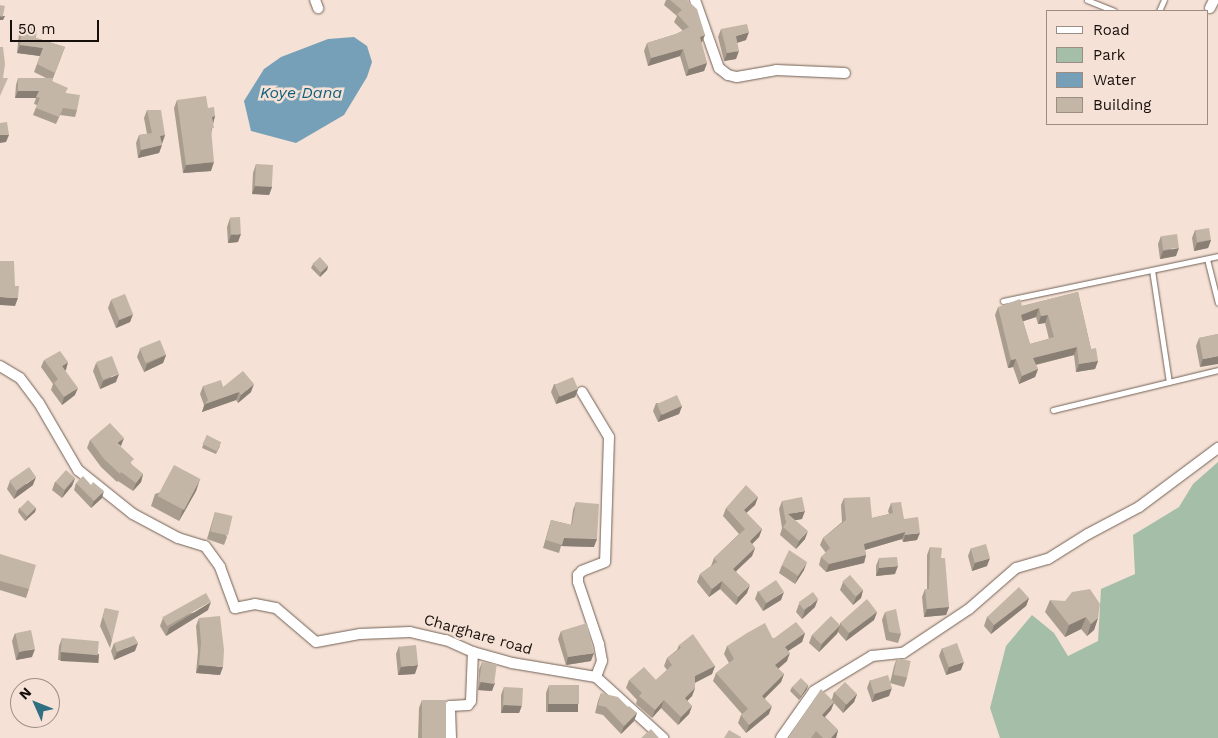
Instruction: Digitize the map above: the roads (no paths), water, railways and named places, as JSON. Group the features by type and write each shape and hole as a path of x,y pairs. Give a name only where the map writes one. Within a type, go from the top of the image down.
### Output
{"street":[{"path":"694,0 719,68 728,75 737,77 776,70 845,73"},
{"name":"Charghare road","path":"0,366 20,378 39,403 78,470 133,514 178,538 205,546 220,567 235,608 255,604 276,608 316,642 360,634 410,632 446,640 473,652 512,664 596,676"},
{"path":"582,392 609,437 605,562 582,571 578,575 578,582 599,644 602,661 596,676 663,738"},
{"path":"781,738 814,691 872,656 903,653 969,609 1016,568 1048,559 1088,534 1139,507 1218,448"},
{"path":"451,738 450,706 468,704 471,700 473,652"}],"lane":[{"path":"1086,0 1111,10"},
{"path":"1003,301 1218,256"},
{"path":"1207,258 1218,303"},
{"path":"1152,270 1169,382"},
{"path":"1053,410 1218,370"}],"water":[{"name":"Koye Dana","path":"354,37 367,46 372,62 367,77 344,115 296,143 251,131 244,101 264,69 281,57 328,39"}]}
